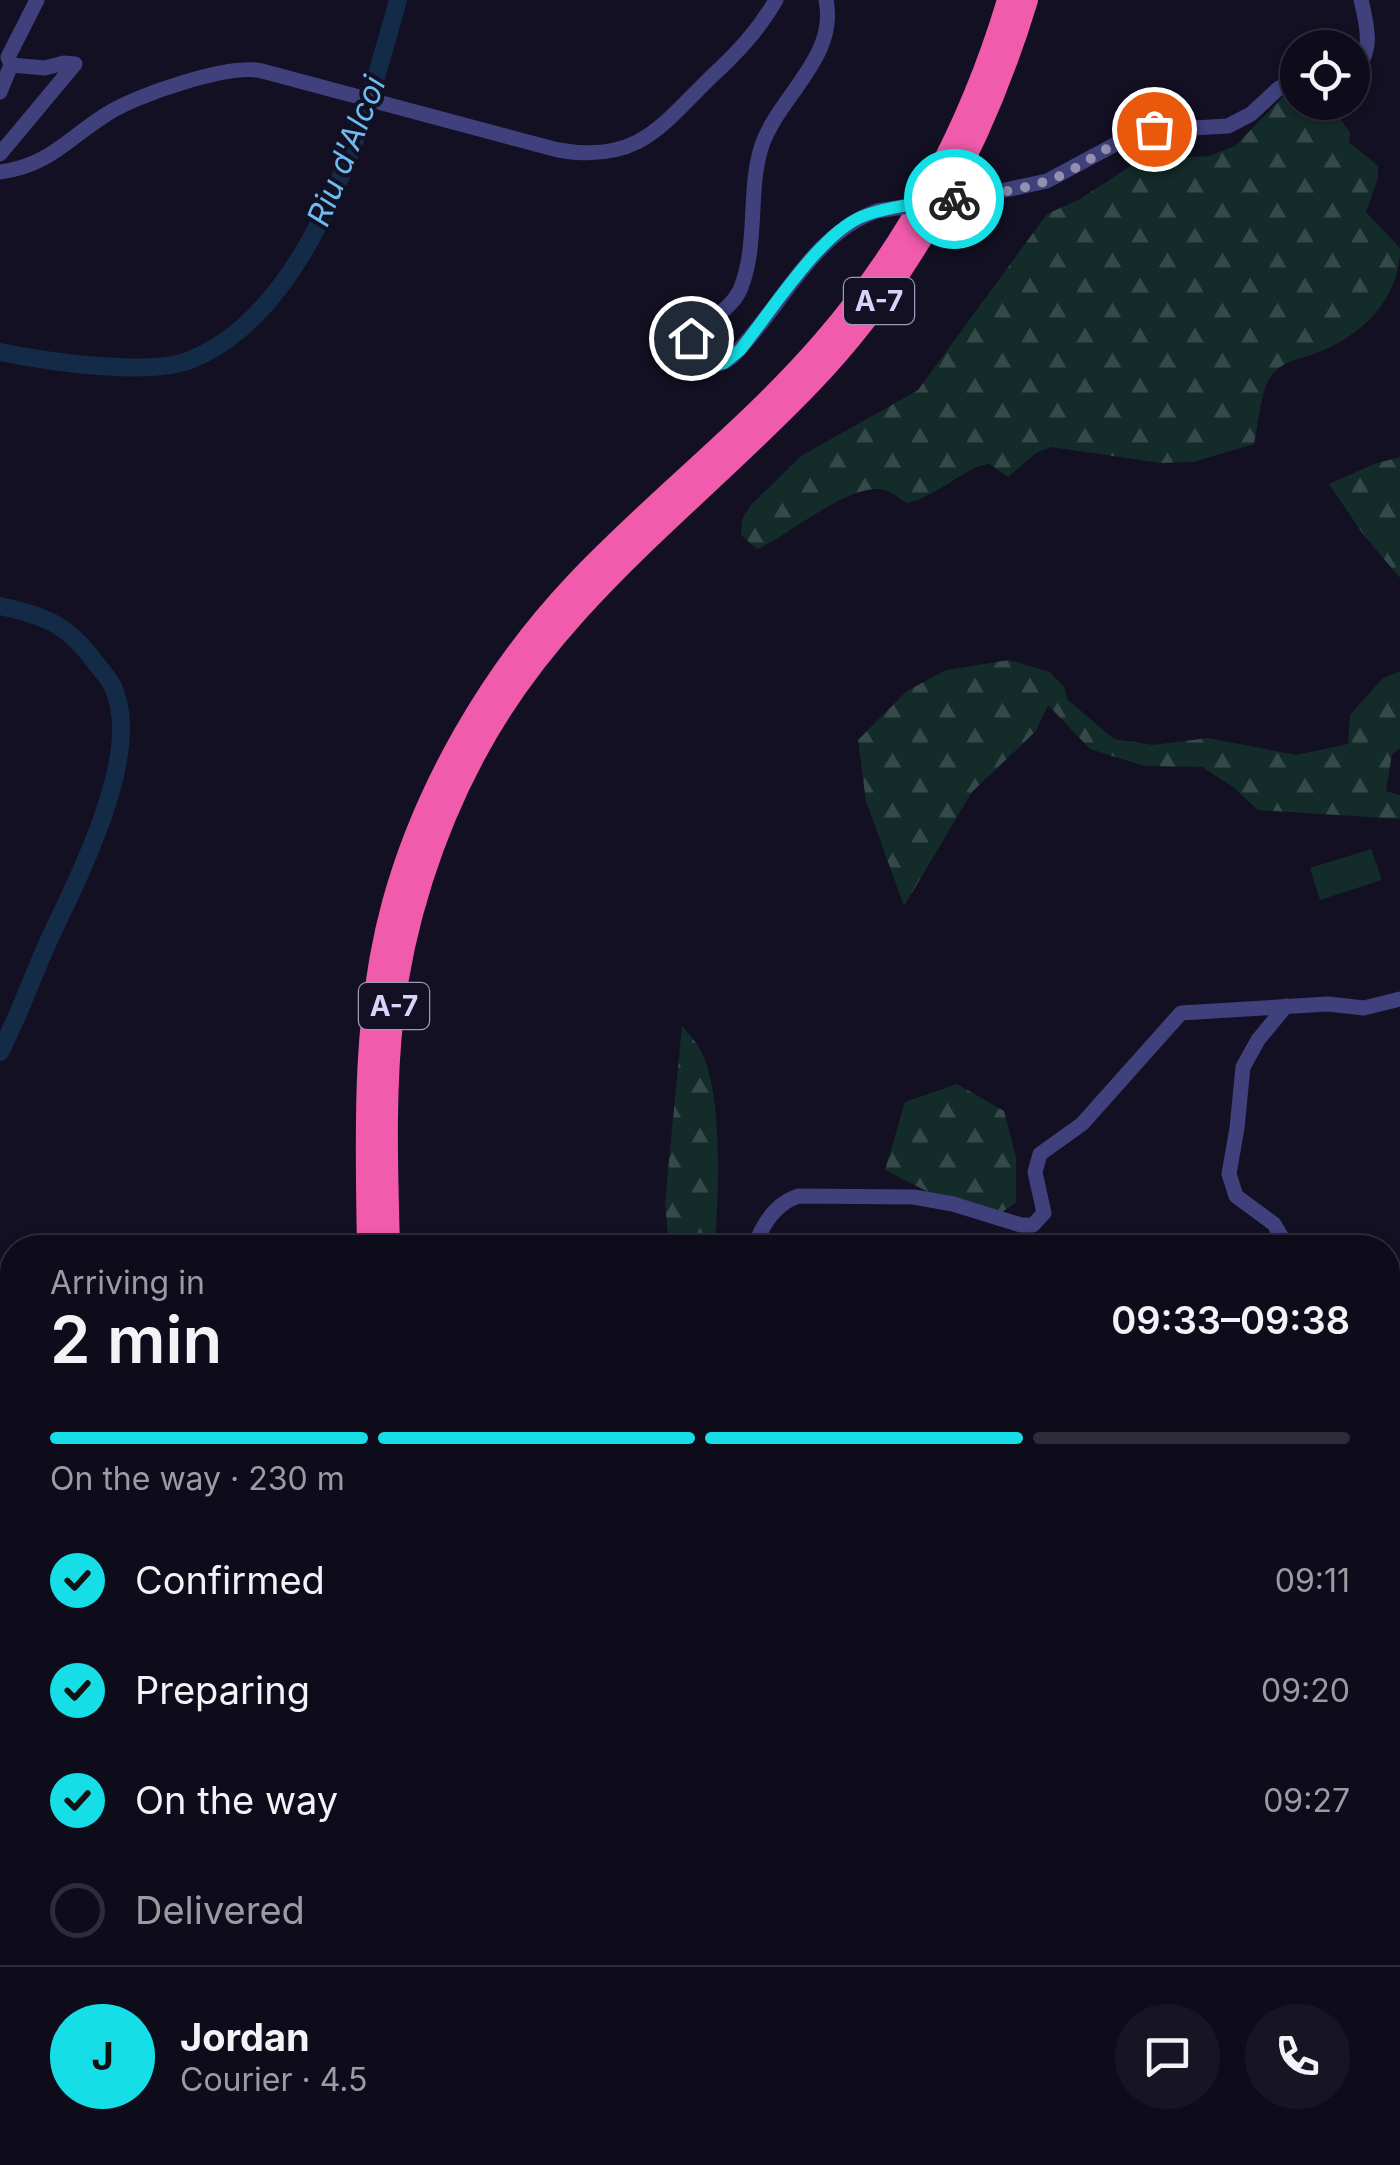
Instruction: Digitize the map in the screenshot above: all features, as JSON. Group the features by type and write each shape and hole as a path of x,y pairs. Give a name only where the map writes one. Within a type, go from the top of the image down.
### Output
{"highway":[{"name":"A-7","path":"368,1235 368,1061 382,952 407,861 456,772 527,669 633,538 769,400 860,296 902,236 945,160 976,92 1008,0"},
{"name":"A-7","path":"633,538 810,383 881,298 959,173 1011,52 1027,0"},
{"name":"A-7","path":"389,1235 386,1113 397,986 456,772"}],"street":[{"path":"0,92 11,65 8,57 38,0"},
{"path":"0,172 55,154 122,105 234,69 255,69 558,150 615,150 648,137 668,123 752,37 776,0"},
{"path":"826,0 826,17 814,61 776,115 762,146 742,283 731,304 698,329 689,344 695,358 709,367 732,357 824,244 845,226 877,212 1047,181 1140,132 1228,126 1251,114 1280,87"},
{"path":"1361,0 1365,30"},
{"path":"0,154 75,64 45,68 11,65"},
{"path":"761,1235 774,1211 799,1196 914,1196 1033,1225 1044,1209 1035,1172 1040,1154 1082,1124 1176,1016 1186,1011 1328,1004 1364,1008 1400,1000"},
{"path":"1280,1235 1274,1224 1236,1196 1229,1174 1243,1067 1258,1040 1286,1006"}],"green space":[{"path":"1280,100 1280,120 1341,120 1350,133 1349,142 1378,166 1378,178 1366,212 1400,248 1394,283 1364,324 1335,344 1287,363 1271,376 1262,398 1254,444 1193,462 1161,463 1051,447 1036,453 1008,477 989,464 980,466 908,503 887,491 857,493 757,549 741,535 742,519 751,505 801,456 918,390 1047,214 1080,199 1140,160 1209,156 1235,146"},
{"path":"1400,457 1400,578 1363,534 1329,484"},
{"path":"1009,660 1050,672 1064,687 1068,700 1114,739 1153,745 1208,738 1296,755 1348,744 1350,715 1382,679 1400,671 1400,749 1392,754 1386,791 1400,795 1400,819 1258,810 1233,787 1202,767 1144,766 1090,749 1048,705 1036,731 972,792 904,906 866,801 858,740 907,691 946,670"},
{"path":"1371,849 1382,880 1320,900 1310,868"},
{"path":"682,1026 701,1051 713,1094 718,1147 716,1235 668,1235 665,1202"},
{"path":"957,1084 1004,1111 1016,1157 1016,1203 987,1222 885,1170 905,1102"}],"waterway":[{"name":"Riu d'Alcoi","path":"0,352 69,363 149,367 190,360 233,335 270,299 301,255 328,205 351,152 398,0"},
{"name":"Riu d'Alcoi","path":"0,606 42,618 75,639 111,684 120,715 120,746 103,816 0,1052"}],"way so far":[{"path":"954,199 1047,181 1080,166 1110,145 1154,129"}],"route":[{"path":"691,338 692,352 701,364 716,367 724,363 740,350 824,244 845,226 877,212 954,199"}]}
